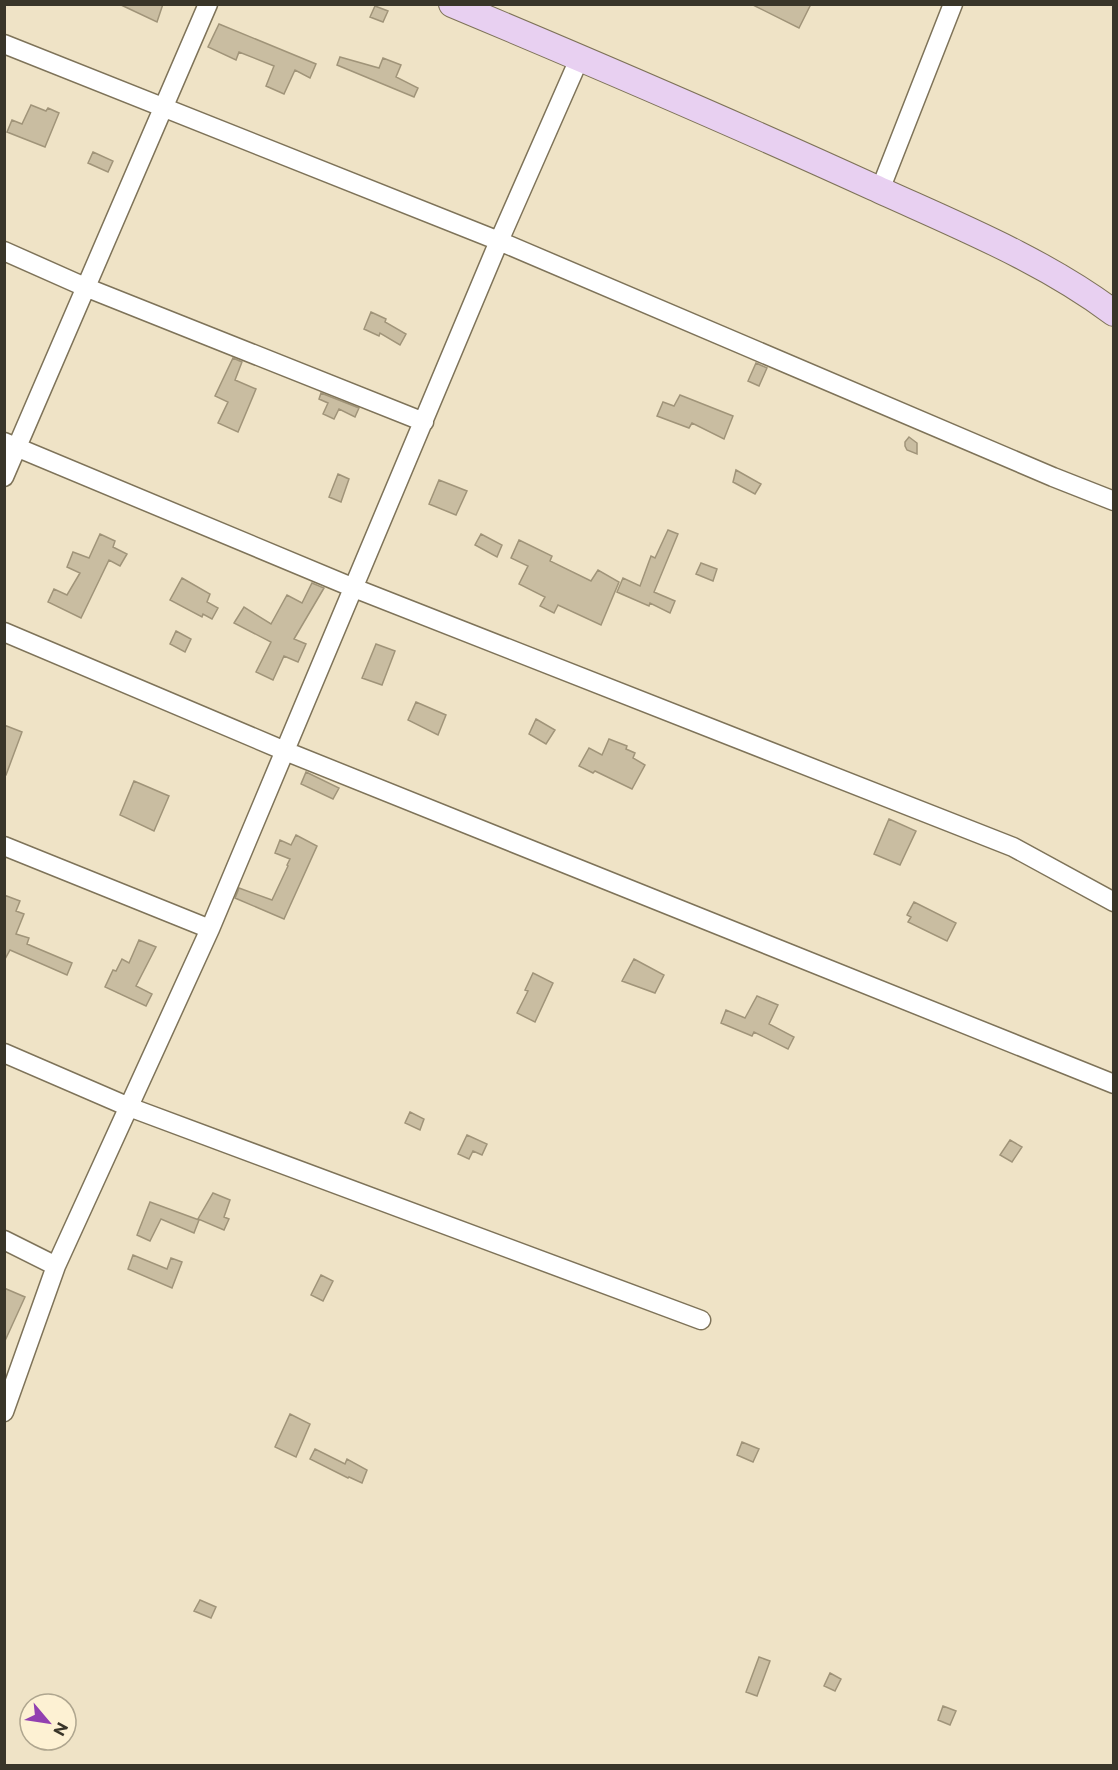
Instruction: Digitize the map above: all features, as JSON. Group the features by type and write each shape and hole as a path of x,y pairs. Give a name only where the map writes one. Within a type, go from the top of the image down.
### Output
{"street":[{"path":"4,477 11,445 86,287 208,4"},
{"path":"452,4 647,85 998,244 1085,294 1113,313"},
{"path":"880,190 953,4"},
{"path":"4,44 499,241 1113,501"},
{"path":"4,1413 56,1266 210,929 499,241 580,57"},
{"path":"4,251 86,287 424,422"},
{"path":"11,445 354,588 1012,847 1113,902"},
{"path":"4,632 285,752 1113,1084"},
{"path":"4,846 210,929"},
{"path":"4,1053 129,1107 701,1320"},
{"path":"4,1240 56,1266"}],"building":[{"path":"119,4 163,4 157,22"},
{"path":"751,4 811,4 799,28"},
{"path":"375,6 388,11 383,22 370,17"},
{"path":"219,24 316,64 310,78 295,70 284,94 266,86 274,66 239,52 236,60 208,47"},
{"path":"340,57 379,68 383,58 401,65 396,77 418,88 414,97 337,65"},
{"path":"31,105 59,113 45,147 7,132 12,120 22,124"},
{"path":"93,152 113,161 108,172 88,163"},
{"path":"371,312 386,319 385,322 406,334 400,345 380,333 379,336 364,329"},
{"path":"233,358 242,362 235,380 256,389 238,432 218,423 228,402 215,396"},
{"path":"756,363 767,368 759,386 748,381"},
{"path":"321,393 359,408 355,417 339,409 334,419 323,414 328,403 319,399"},
{"path":"680,395 733,416 724,439 692,423 689,428 657,416 663,402 674,406"},
{"path":"909,437 917,443 917,454 907,450 905,446"},
{"path":"736,470 761,484 755,494 733,482"},
{"path":"338,474 349,479 341,502 329,497"},
{"path":"439,480 467,491 456,515 429,504"},
{"path":"668,530 678,534 654,592 675,601 670,613 650,603 649,606 617,592 623,578 640,586 651,556 655,558"},
{"path":"100,534 115,541 113,547 127,554 120,566 109,560 81,618 48,602 54,589 67,595 80,573 67,567 73,552 89,558"},
{"path":"481,534 502,545 497,557 475,545"},
{"path":"519,540 552,556 550,561 591,581 598,570 619,582 601,625 558,605 554,613 540,606 545,597 519,584 528,566 511,558"},
{"path":"701,563 717,569 713,581 696,574"},
{"path":"182,578 210,594 207,602 218,608 212,619 203,614 202,617 170,600"},
{"path":"312,583 324,588 294,639 306,644 298,662 284,656 273,680 256,672 271,642 234,623 244,607 271,624 287,595 302,603"},
{"path":"176,631 191,639 185,652 170,644"},
{"path":"376,644 395,651 382,685 362,678"},
{"path":"416,702 446,715 438,735 408,720"},
{"path":"536,719 555,730 546,744 529,734"},
{"path":"4,725 22,732 6,775 4,775"},
{"path":"609,739 627,746 626,749 635,753 633,758 645,765 632,789 579,766 589,748 602,755"},
{"path":"306,772 339,788 333,799 301,784"},
{"path":"134,781 169,796 154,831 120,815"},
{"path":"889,819 916,831 900,865 874,854"},
{"path":"296,835 317,846 284,919 235,898 239,888 272,900 290,859 275,853 280,840 291,845"},
{"path":"4,895 20,901 16,911 24,914 16,934 29,938 27,944 72,963 67,975 10,950 4,961"},
{"path":"914,902 956,923 947,941 908,922 911,917 907,915"},
{"path":"139,940 156,947 136,986 152,994 146,1006 105,987 113,970 116,971 122,959 129,963"},
{"path":"634,959 664,975 655,993 622,981"},
{"path":"533,973 553,983 535,1022 517,1013 528,991 525,990"},
{"path":"757,996 778,1005 769,1024 794,1037 788,1049 754,1032 752,1036 721,1023 726,1010 745,1018"},
{"path":"410,1112 424,1119 420,1130 405,1123"},
{"path":"467,1135 487,1144 482,1155 473,1151 469,1159 458,1154"},
{"path":"1010,1140 1022,1147 1012,1162 1000,1155"},
{"path":"213,1193 230,1200 224,1217 229,1219 224,1230 198,1219"},
{"path":"150,1202 199,1220 194,1233 161,1219 150,1241 137,1235"},
{"path":"133,1255 167,1269 171,1258 182,1262 172,1288 128,1269"},
{"path":"321,1275 333,1281 323,1301 311,1295"},
{"path":"4,1288 25,1297 4,1343"},
{"path":"290,1414 310,1424 296,1457 275,1447"},
{"path":"742,1442 759,1449 753,1462 737,1455"},
{"path":"315,1449 345,1464 347,1459 367,1470 362,1483 310,1459"},
{"path":"200,1600 216,1607 211,1618 194,1611"},
{"path":"759,1657 770,1661 757,1696 746,1692"},
{"path":"830,1673 841,1679 835,1691 824,1686"},
{"path":"943,1706 956,1711 950,1725 938,1720"}]}
